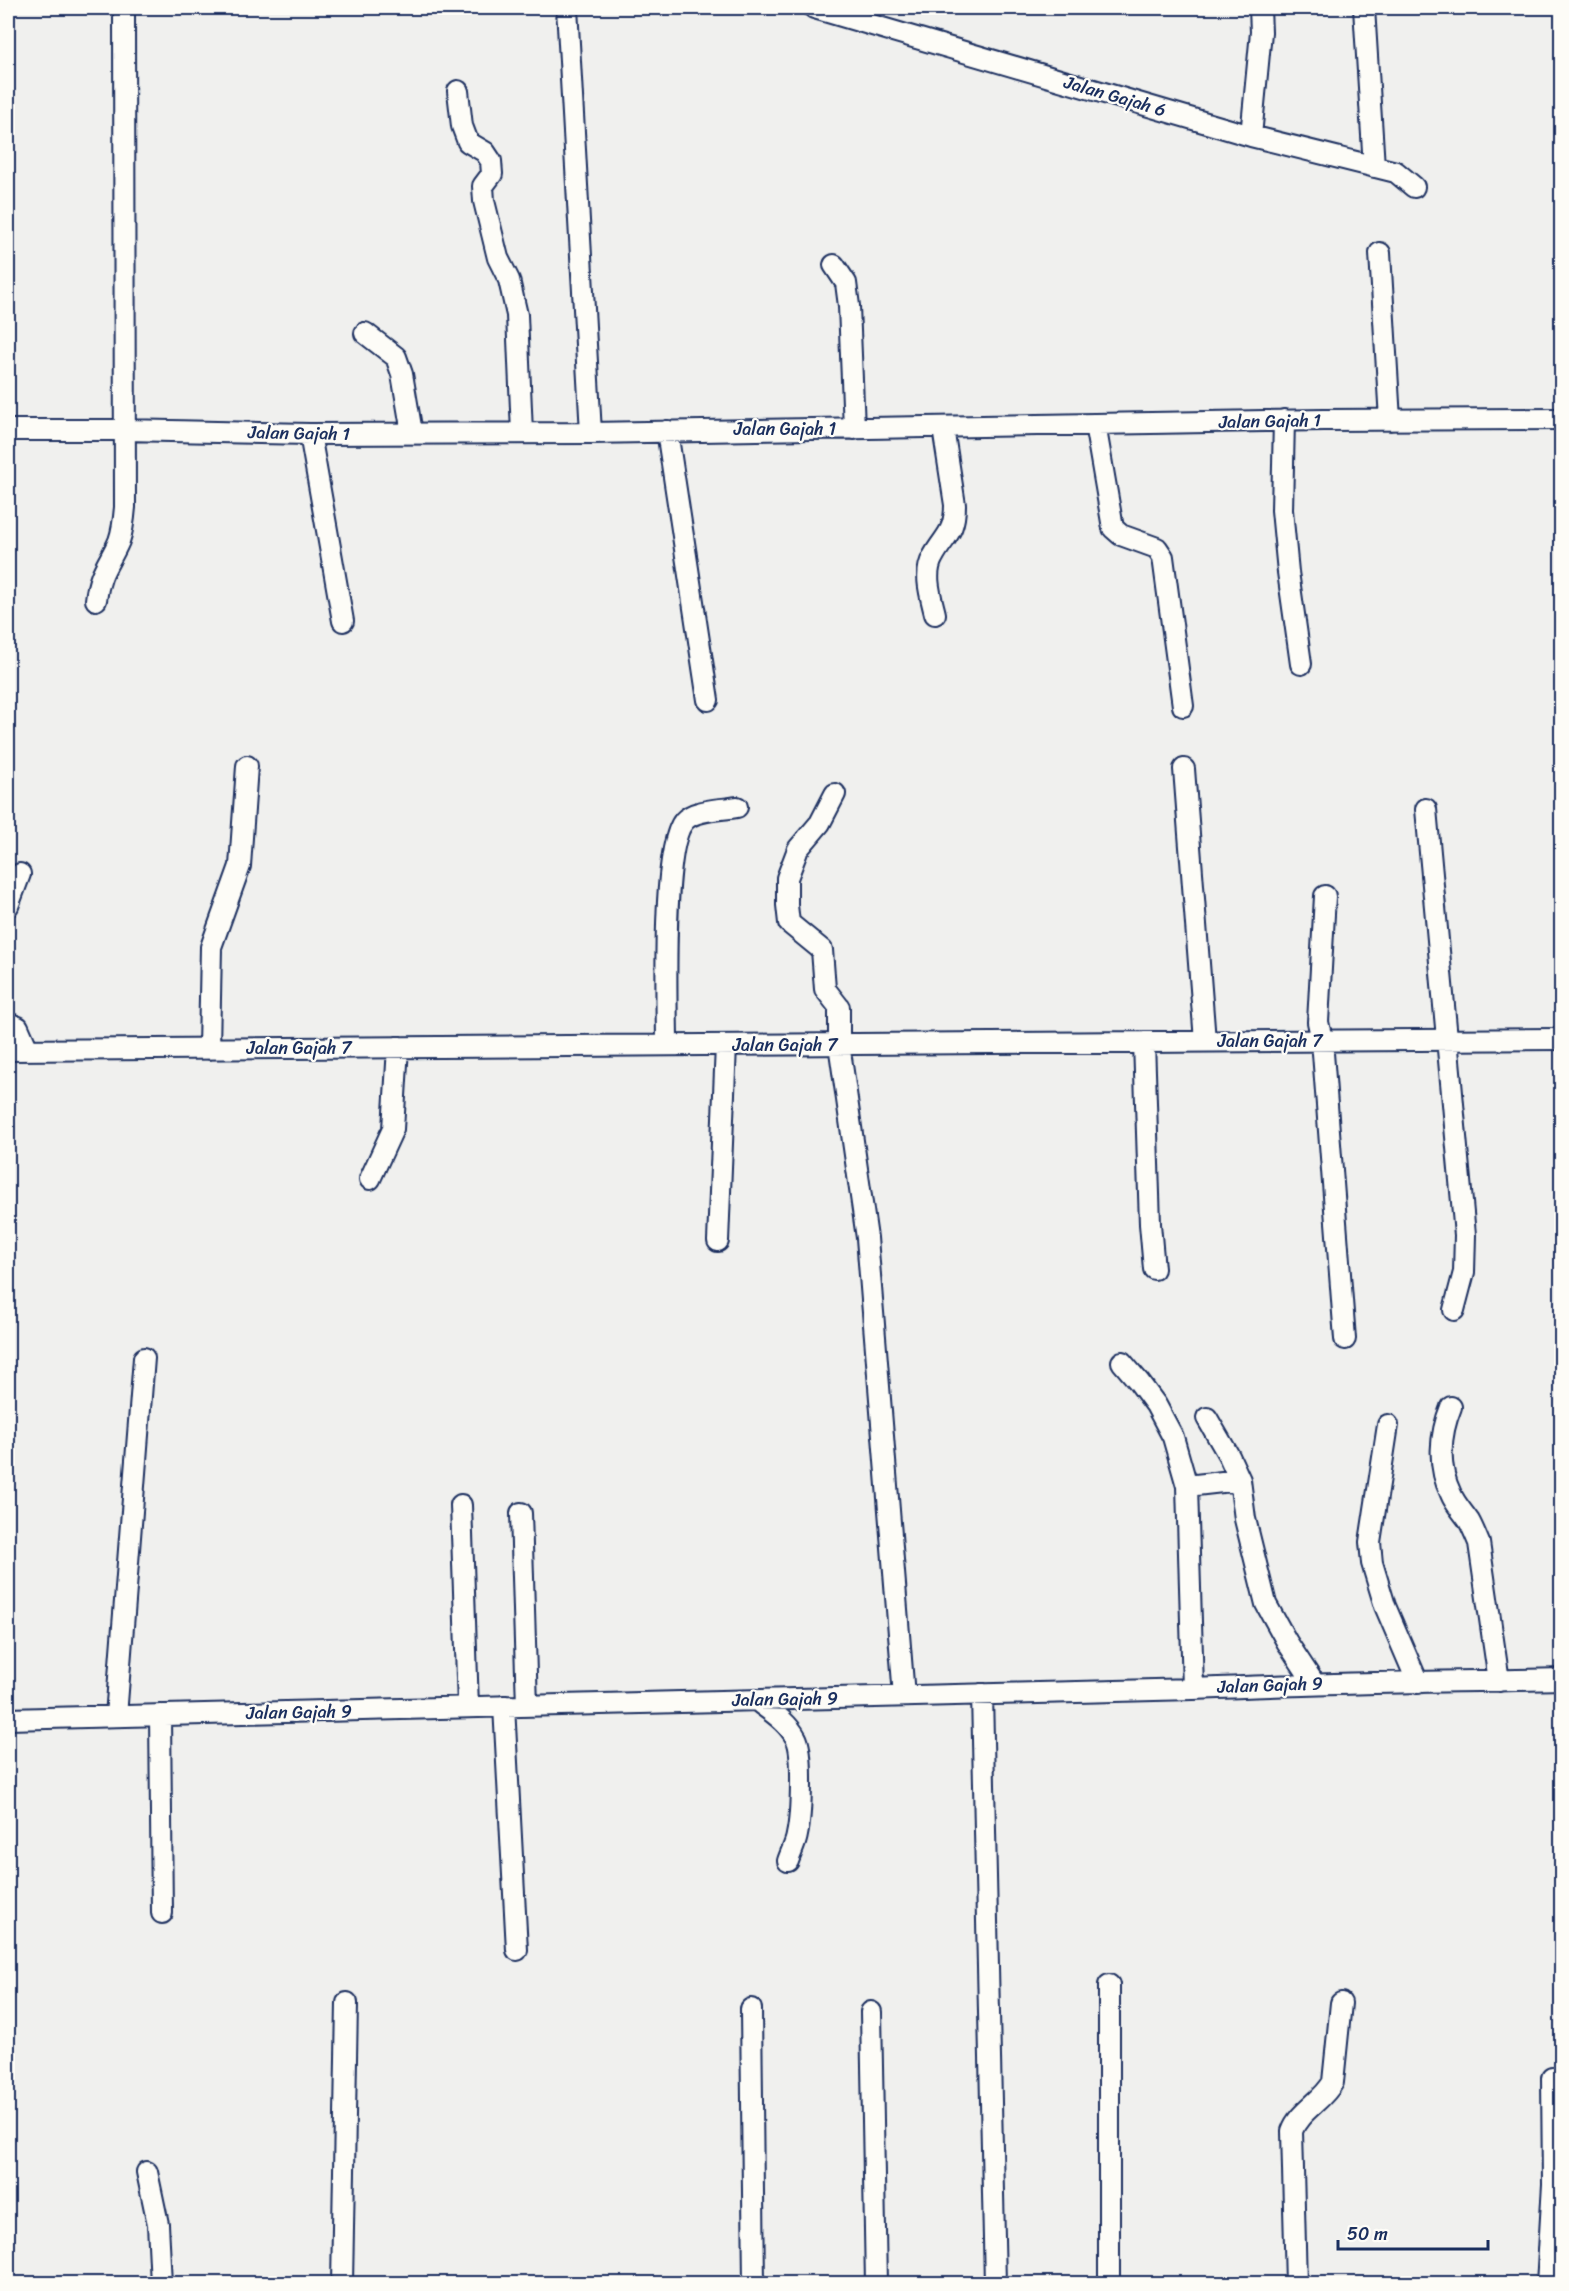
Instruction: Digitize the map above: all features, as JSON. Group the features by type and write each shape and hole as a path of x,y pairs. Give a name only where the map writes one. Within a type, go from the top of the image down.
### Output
{"street":[{"path":"96,600 105,564 118,541 123,525 125,430 124,8"},
{"path":"567,8 591,433"},
{"name":"Jalan Gajah 6","path":"814,8 1251,136 1396,172 1414,187"},
{"path":"1251,136 1261,32 1260,8"},
{"path":"1364,8 1374,167"},
{"path":"458,91 462,126 468,142 485,152 491,161 492,174 483,186 484,201 498,258 509,280 517,315 522,433"},
{"path":"1380,253 1390,420"},
{"path":"834,265 846,283 849,306 854,429"},
{"path":"365,333 396,357 402,374 412,433"},
{"name":"Jalan Gajah 1","path":"8,430 310,434 591,433 1284,420 1562,419"},
{"path":"1284,420 1282,510 1301,664"},
{"path":"1095,424 1113,528 1121,535 1153,545 1161,552 1183,706"},
{"path":"935,614 928,579 932,558 947,538 955,518 943,428"},
{"path":"667,431 708,700"},
{"path":"310,434 343,621"},
{"path":"209,1049 211,947 240,866 247,766"},
{"path":"1184,769 1204,1041"},
{"path":"835,794 820,823 798,849 787,878 787,905 789,923 822,950 825,989 839,1007 839,1044 867,1238 904,1696"},
{"path":"667,1045 666,959 672,856 683,823 692,814 737,807"},
{"path":"1426,809 1449,1039 1465,1235 1464,1272 1454,1310"},
{"path":"8,906 20,874"},
{"path":"1325,896 1318,1022 1322,1040 1345,1339"},
{"path":"8,1023 18,1027 28,1050"},
{"name":"Jalan Gajah 7","path":"8,1050 1562,1038"},
{"path":"1144,1042 1150,1224 1154,1269"},
{"path":"718,1241 726,1045"},
{"path":"370,1179 393,1129 398,1047"},
{"path":"116,1716 144,1358"},
{"path":"1122,1362 1156,1405 1173,1437 1187,1486 1193,1689"},
{"path":"1451,1407 1443,1426 1443,1473 1451,1494 1470,1523 1479,1543 1499,1681"},
{"path":"1207,1418 1229,1456 1239,1480 1245,1519 1266,1604 1314,1683"},
{"path":"1388,1425 1370,1542 1372,1563 1385,1606 1418,1683"},
{"path":"1187,1486 1239,1480"},
{"path":"461,1505 468,1707"},
{"path":"521,1513 527,1706"},
{"name":"Jalan Gajah 9","path":"8,1719 1193,1689 1314,1683 1562,1679"},
{"path":"982,1694 995,2283"},
{"path":"756,1700 781,1719 797,1739 801,1758 797,1837 788,1861"},
{"path":"504,1706 517,1950"},
{"path":"160,1715 162,1913"},
{"path":"1109,1985 1109,2283"},
{"path":"342,2283 347,2004"},
{"path":"1296,2283 1292,2132 1299,2119 1333,2082 1341,2004"},
{"path":"751,2009 754,2283"},
{"path":"871,2012 876,2283"},
{"path":"1547,2283 1553,2184 1552,2078"},
{"path":"147,2172 158,2224 161,2283"}]}
